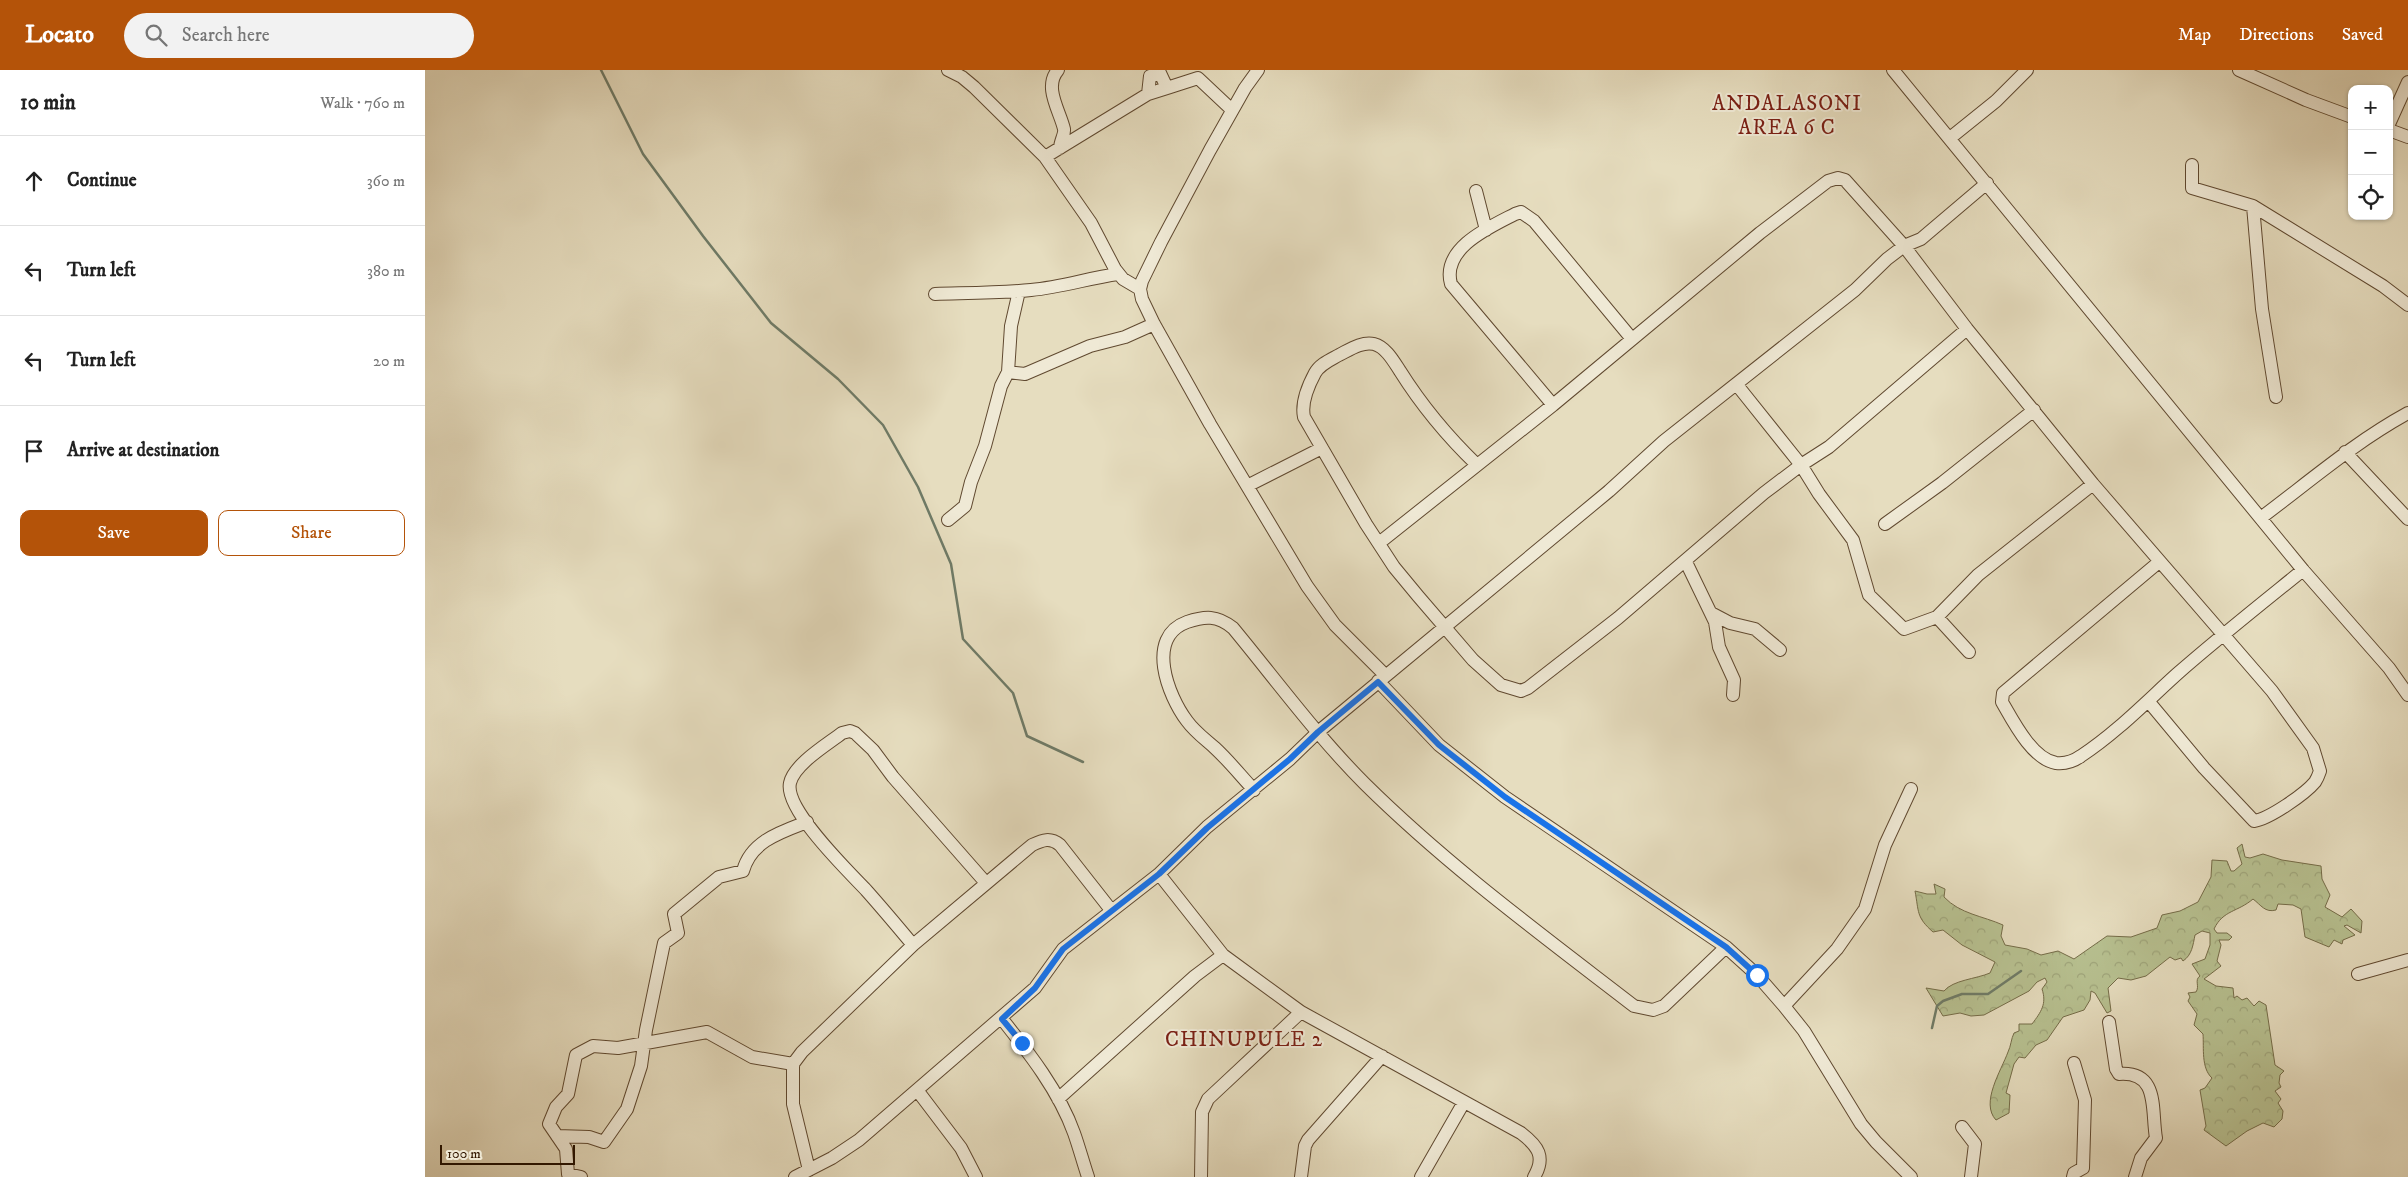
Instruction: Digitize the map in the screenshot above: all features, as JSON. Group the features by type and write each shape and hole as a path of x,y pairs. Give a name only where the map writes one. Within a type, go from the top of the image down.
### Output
{"street":[{"path":"948,70 961,76 974,87 1045,157 1091,223 1118,274 1140,289"},
{"path":"1258,70 1232,110 1161,242 1140,289 1142,299 1154,324 1210,424 1249,485 1316,599 1335,625 1439,745 1505,797 1726,947 1757,975 1804,1031 1868,1132 1911,1177"},
{"path":"1893,70 2262,517 2303,570 2358,631 2408,694"},
{"path":"1950,138 1996,101 2027,70"},
{"path":"2239,70 2305,100 2348,116"},
{"path":"1054,72 1052,86 1054,98 1065,131 1059,148"},
{"path":"1045,157 1148,94 1150,76 1160,73 1167,88 1198,78 1232,110"},
{"path":"2393,115 2408,82"},
{"path":"2393,131 2408,137"},
{"path":"2192,165 2192,188 2253,206 2383,286 2408,305"},
{"path":"1379,543 1553,405 1760,233 1828,181 1837,178 1845,180 1852,185 1904,246 1967,330 2093,484 2272,691 2313,748 2320,771 2315,782 2271,815 2262,820 2254,821 2204,768 2149,702"},
{"path":"795,1177 859,1140 978,1036 1002,1019 1039,984 1063,949 1159,874 1207,828 1290,759 1318,732 1381,678 1609,491 1664,441 1855,290 1904,246 1921,239 1987,184"},
{"path":"1476,191 1486,230"},
{"path":"2253,206 2262,309 2276,397"},
{"path":"1553,405 1451,284 1448,275 1450,265 1456,254 1474,237 1515,214 1521,212 1526,215 1547,236 1632,339"},
{"path":"935,294 1019,291 1079,284 1099,277 1118,274"},
{"path":"948,520 965,506 971,482 985,446 1001,386 1008,372 1011,326 1019,291"},
{"path":"1008,372 1025,374 1090,346 1125,336 1154,324"},
{"path":"1477,465 1455,444 1437,422 1388,354 1374,344 1357,346 1325,363 1315,374 1303,404 1303,411 1366,524 1395,567 1473,660 1501,685 1521,691 1528,688 1619,618 1764,493 1801,465 1829,448 1967,330"},
{"path":"1737,385 1801,465 1819,494 1853,540 1869,595 1903,629 1937,617 1978,575 2093,484"},
{"path":"1885,524 1942,483 2033,410"},
{"path":"2262,517 2312,480 2345,452 2408,413"},
{"path":"1249,485 1322,448"},
{"path":"2345,452 2408,519"},
{"path":"1686,562 1715,622 1719,647 1734,680 1733,695"},
{"path":"2159,562 2003,693 2002,702 2023,737 2039,754 2056,763 2070,762 2083,755 2149,702 2176,675 2303,570"},
{"path":"1711,613 1730,623 1755,629 1781,650"},
{"path":"1254,790 1215,748 1194,730 1177,704 1170,688 1163,660 1163,643 1169,634 1183,624 1204,616 1224,621 1233,628 1318,732 1365,783 1440,855 1634,1006 1653,1010 1664,1006 1726,947"},
{"path":"1937,617 1969,652"},
{"path":"913,945 867,891 840,864 807,822 790,794 790,783 794,774 816,753 842,733 850,731 855,733 873,750 893,777 986,883"},
{"path":"1784,1006 1837,949 1865,909 1885,845 1911,789"},
{"path":"557,1136 589,1137 604,1142 627,1109 641,1066 664,943 678,934 674,914 719,877 743,870 746,858 760,843 778,833 807,822"},
{"path":"809,1170 793,1104 793,1064 802,1052 913,945 1032,845 1047,839 1055,841 1111,910"},
{"path":"1159,874 1223,955 1301,1012 1521,1133 1536,1147 1541,1155 1541,1163 1534,1177"},
{"path":"1058,1099 1195,976 1223,955"},
{"path":"2358,974 2408,960"},
{"path":"1201,1177 1202,1112 1208,1099 1301,1012"},
{"path":"1002,1019 1022,1043 1058,1099 1074,1132 1088,1177"},
{"path":"2109,1022 2116,1069 2119,1074 2130,1073 2141,1077 2150,1092 2154,1104 2156,1138 2141,1158 2135,1177"},
{"path":"581,1177 568,1174 565,1148 549,1124 556,1107 568,1094 576,1056 593,1046 618,1048 707,1032 752,1057 793,1064"},
{"path":"1301,1177 1305,1146 1308,1140 1381,1056"},
{"path":"2073,1177 2074,1173 2083,1168 2083,1133 2086,1120 2085,1094 2074,1063"},
{"path":"917,1090 961,1148 976,1177"},
{"path":"1421,1177 1464,1102"},
{"path":"1962,1127 1975,1144 1971,1177"}],"green space":[{"path":"2242,844 2245,857 2250,858 2263,854 2282,860 2321,866 2322,879 2330,895 2325,907 2342,917 2351,909 2362,921 2361,933 2347,925 2344,926 2355,935 2343,940 2342,944 2334,940 2329,947 2305,937 2301,909 2293,905 2278,904 2276,910 2272,911 2263,908 2253,899 2222,918 2214,929 2217,933 2227,933 2232,937 2229,940 2219,940 2221,945 2217,961 2221,966 2204,979 2216,986 2233,988 2234,998 2237,996 2242,1000 2247,998 2254,1006 2259,1001 2266,1005 2275,1065 2284,1071 2280,1075 2279,1083 2281,1087 2275,1091 2281,1099 2278,1103 2283,1111 2282,1119 2274,1127 2263,1123 2247,1131 2226,1146 2204,1130 2206,1126 2200,1090 2205,1088 2212,1078 2206,1069 2203,1034 2194,1025 2197,1014 2188,1001 2190,997 2188,993 2196,992 2197,979 2200,976 2192,964 2205,959 2210,945 2210,933 2202,931 2195,935 2190,953 2183,961 2181,958 2175,960 2170,957 2146,976 2131,980 2118,978 2108,988 2111,1011 2107,1013 2095,993 2091,991 2090,1000 2084,1010 2063,1017 2047,1040 2036,1045 2025,1058 2019,1057 2014,1064 2006,1093 2010,1095 2009,1113 1996,1120 1990,1105 1993,1087 2009,1050 2014,1033 2019,1031 2019,1024 2032,1024 2040,1012 2044,999 2042,989 2047,982 2045,978 2037,982 2029,991 1984,1015 1971,1016 1960,1013 1943,1016 1926,988 1944,991 1953,984 1990,973 1995,962 1962,945 1943,930 1933,932 1921,918 1915,891 1936,894 1934,884 1945,889 1944,897 1950,903 1972,914 2003,925 2001,936 2005,945 2027,949 2041,955 2058,951 2074,959 2107,936 2131,937 2157,928 2162,915 2180,911 2198,902 2211,877 2212,860 2227,861 2231,871 2234,871 2242,864 2237,848"}],"waterway":[{"path":"601,70 643,154 703,236 771,323 838,379 883,425 918,487 951,564 963,639 1013,693 1027,736 1083,762"},
{"path":"1932,1028 1937,1006 1943,1001 1962,994 1988,994 2021,971"}],"district":[{"name":"ANDALASONI AREA 6 C","path":"1787,116"},
{"name":"CHINUPULE 2","path":"1244,1040"}],"route":[{"path":"1022,1043 1002,1019 1043,980 1054,960 1063,949 1159,874 1207,828 1254,790 1318,732 1378,682 1439,745 1505,797 1726,947 1757,975"}]}
